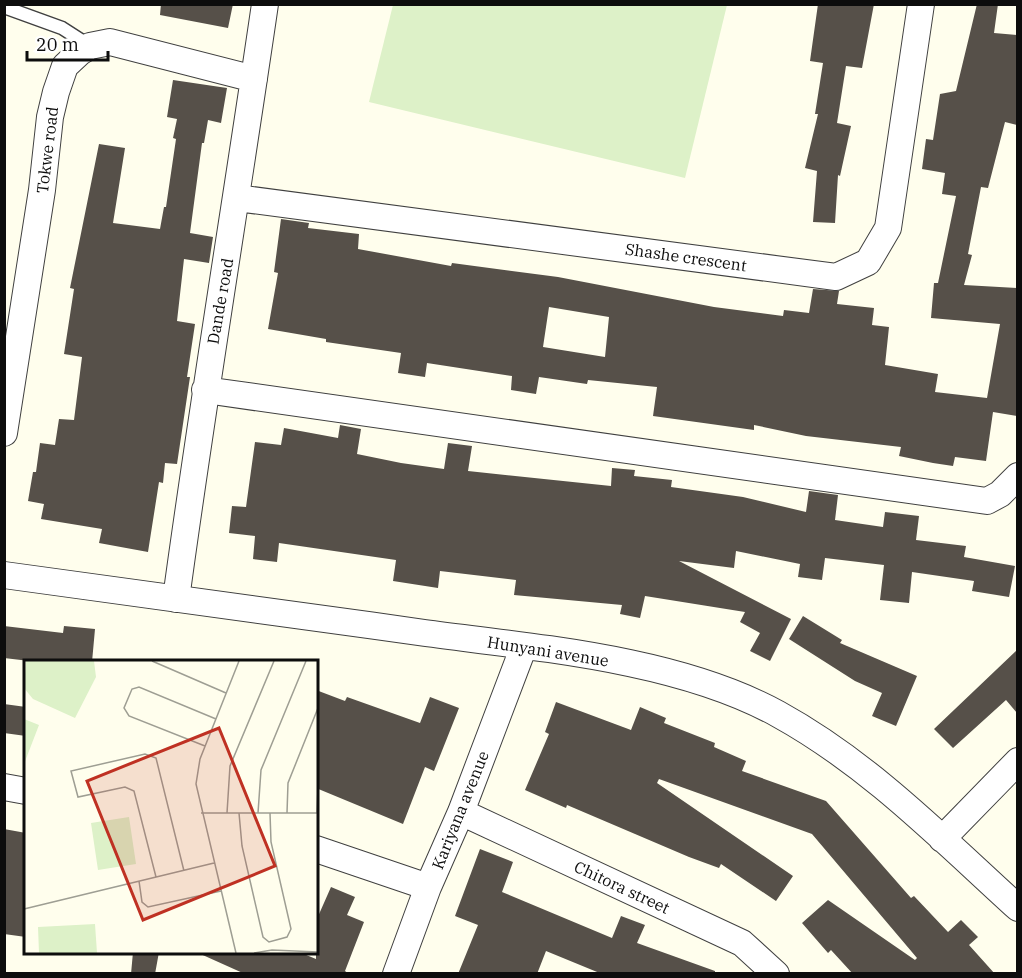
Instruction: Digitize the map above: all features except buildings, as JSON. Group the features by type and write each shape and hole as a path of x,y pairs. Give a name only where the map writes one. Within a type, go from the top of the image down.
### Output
{"street":[{"name":"Dande road","path":"176,598 205,390 237,198 265,4"},
{"name":"Shashe crescent","path":"237,198 836,278 868,262 888,228 921,4"},
{"path":"90,46 110,42 254,79"},
{"name":"Tokwe road","path":"4,433 42,190 50,117 65,66 90,46"},
{"path":"205,390 987,501 1000,494 1017,476"},
{"name":"Hunyani avenue","path":"4,575 524,646 649,667 694,678 777,713 877,779 1017,908"},
{"name":"Kariyana avenue","path":"396,974 428,887 461,812 524,646"},
{"path":"942,839 1017,761"},
{"path":"4,788 24,791"},
{"name":"Chitora street","path":"461,812 742,943 776,974"},
{"path":"318,850 428,887"}],"lane":[{"path":"4,7 63,28 90,46"}],"green space":[{"path":"393,5 727,5 685,178 369,102"}]}
